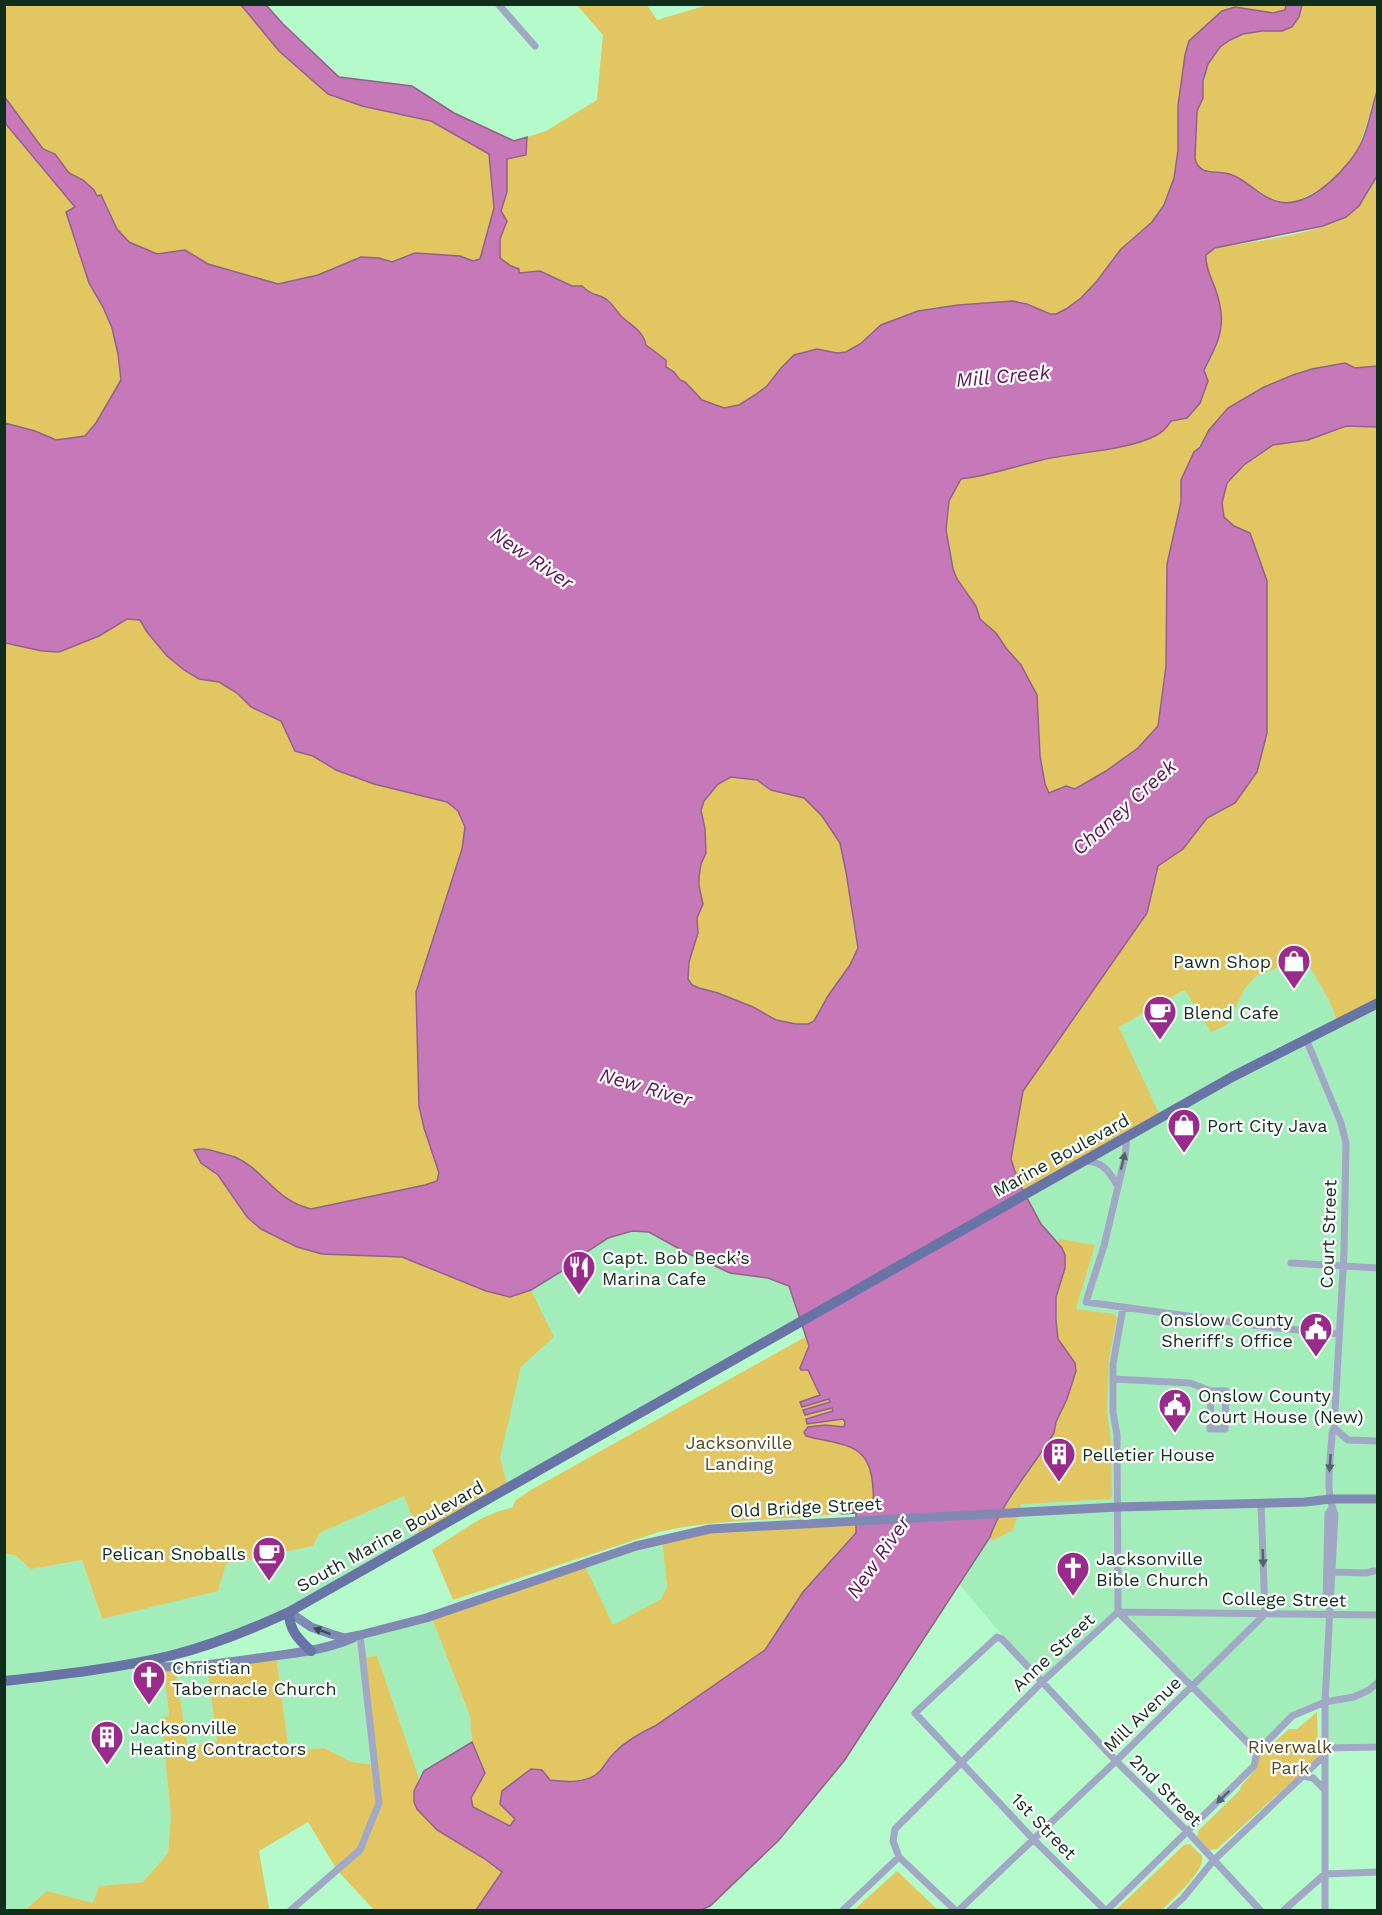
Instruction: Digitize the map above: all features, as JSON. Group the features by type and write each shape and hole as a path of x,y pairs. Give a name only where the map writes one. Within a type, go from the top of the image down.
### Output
{"main road":[{"name":"Marine Boulevard","path":"764,1343 1232,1077 1377,1003"},
{"name":"South Marine Boulevard","path":"4,1681 172,1655 214,1642 290,1612 764,1343"},
{"name":"Old Bridge Street","path":"290,1612 311,1627 345,1638 431,1616 636,1546 720,1529 1118,1507 1305,1502 1330,1498 1377,1499"},
{"path":"290,1612 290,1624 296,1637 311,1651"},
{"name":"Old Bridge Street","path":"124,1664 164,1668 207,1666 336,1646 360,1635"}],"street":[{"path":"498,4 535,46"},
{"name":"Court Street","path":"1306,1039 1341,1123 1346,1143 1343,1267 1328,1491 1331,1509 1335,1514 1325,1702 1325,1911"},
{"path":"1127,1137 1125,1157 1104,1246 1086,1302 1268,1327 1339,1334"},
{"path":"1085,1161 1101,1164 1117,1185"},
{"path":"1291,1263 1377,1268"},
{"name":"Anne Street","path":"898,1857 893,1841 896,1828 1042,1682 1118,1612 1117,1434 1113,1412 1113,1364 1123,1308"},
{"path":"1113,1379 1190,1383 1211,1391 1226,1391 1225,1429 1210,1429 1211,1391"},
{"path":"1334,1428 1348,1440 1377,1441"},
{"path":"1261,1503 1264,1614"},
{"name":"Court Street","path":"1329,1611 1326,1602 1328,1514 1331,1509"},
{"path":"1333,1572 1366,1573 1374,1571"},
{"name":"College Street","path":"1118,1612 1264,1614 1329,1611 1377,1616"},
{"path":"1118,1612 1257,1752"},
{"name":"Mill Avenue","path":"957,1911 1116,1761 1264,1614"},
{"path":"291,1911 360,1850 379,1803 360,1635"},
{"name":"1st Street","path":"1002,1639 997,1637 915,1713 1033,1839 1106,1911"},
{"name":"2nd Street","path":"1002,1639 1116,1761 1187,1831 1260,1911"},
{"path":"1106,1911 1254,1766 1257,1752 1292,1716 1325,1702 1354,1697 1370,1690 1377,1682"},
{"path":"1170,1911 1184,1898 1213,1861 1303,1776 1325,1751 1377,1747"},
{"path":"1303,1776 1313,1778 1325,1790"},
{"path":"843,1911 898,1857 957,1911"},
{"path":"1284,1911 1325,1874 1377,1872"}],"shaded area":[{"path":"1304,957 1329,1000 1338,1022 1377,1003 1377,1747 1325,1748 1325,1702 1292,1716 1257,1752 1118,1612 1042,1682 959,1584 990,1537 1062,1248 1041,1224 1025,1194 1160,1118 1119,1027 1186,990 1211,1031 1227,1025 1244,990 1256,976"},
{"path":"631,1231 649,1232 730,1273 768,1278 790,1287 800,1322 508,1488 499,1458 521,1367 554,1337 531,1290 567,1268 608,1238"},
{"path":"404,1496 420,1537 255,1628 127,1663 164,1668 169,1716 161,1719 171,1816 168,1853 143,1882 99,1886 93,1904 47,1891 25,1910 5,1910 4,1554 15,1555 31,1569 82,1560 101,1618 226,1564 312,1546 319,1533"},
{"path":"662,1539 667,1587 661,1599 612,1626 584,1564"},
{"path":"431,1616 470,1716 472,1742 424,1771 419,1778 377,1656 363,1657 375,1765 352,1762 324,1748 289,1751 276,1656"},
{"path":"207,1666 217,1741 188,1747 175,1667"}],"green space":[{"path":"711,4 1286,5 1285,10 1273,13 1223,11 1188,115 1178,149 1173,180 1163,206 1150,224 1122,248 1088,292 1069,307 1060,313 1052,314 1023,302 1012,301 938,307 918,311 875,330 848,352 815,350 797,354 783,366 759,394 742,404 724,408 707,403 666,367 666,360 646,345 640,332 606,299 582,286 572,286 540,271 518,273 519,269 500,258 500,239 507,221 501,212 507,192 507,158 526,155 527,137 546,131 597,100 603,35 577,5 647,5 657,20"},
{"path":"5,5 241,5 279,51 328,94 362,106 431,121 489,154 494,208 480,259 473,261 460,256 415,253 392,262 379,258 361,257 318,275 278,284 208,264 185,250 157,254 129,242 117,229 107,206 83,203 66,213 89,283 112,328 121,381 96,423 85,436 56,440 35,431 5,423"},
{"path":"1302,5 1377,5 1377,91 1359,147 1348,164 1327,185 1298,201 1287,203 1267,197 1227,173 1212,173 1199,168 1195,157 1195,131 1206,74 1215,53 1227,42 1242,35 1282,31 1299,17"},
{"path":"1377,176 1377,366 1355,368 1344,363 1324,366 1293,375 1265,387 1228,408 1194,452 1181,480 1181,502 1167,564 1166,666 1158,726 1138,748 1106,771 1075,789 1066,786 1049,793 1040,756 1037,695 1021,665 996,633 980,619 976,606 957,579 946,530 949,501 961,479 982,476 1055,457 1129,445 1155,436 1164,430 1202,374 1219,336 1222,315 1207,267 1208,252 1221,247 1305,232 1336,222 1357,208"},
{"path":"1346,426 1377,427 1377,1003 1338,1023 1329,1000 1304,957 1256,976 1244,990 1227,1025 1211,1032 1185,990 1119,1027 1161,1118 1025,1194 1018,1181 1011,1158 1023,1091 1147,913 1158,866 1183,849 1207,818 1235,803 1267,733 1267,581 1250,533 1234,526 1224,517 1221,503 1227,483 1244,465 1272,445 1308,440"},
{"path":"127,618 140,620 167,656 184,670 199,679 219,682 237,693 251,707 281,721 295,751 313,756 336,770 374,784 447,802 458,811 465,827 462,849 416,992 419,1106 439,1173 437,1181 311,1209 287,1199 253,1169 239,1162 202,1148 194,1150 201,1163 218,1175 247,1217 322,1254 402,1257 486,1291 510,1297 531,1290 554,1337 521,1367 500,1458 508,1488 420,1537 404,1496 319,1533 313,1546 226,1564 218,1591 102,1619 82,1560 31,1569 15,1555 5,1554 4,643 9,645 99,636"},
{"path":"731,777 757,780 771,790 804,798 822,816 840,843 858,948 850,965 814,1021 808,1024 776,1020 753,1007 692,985 688,979 689,962 698,933 697,918 703,904 699,876 706,853 701,810 704,801 718,784"},
{"path":"1059,1239 1095,1245 1076,1309 1114,1314 1117,1318 1109,1358 1107,1411 1111,1442 1112,1497 1110,1499 1021,1504 1013,1530 992,1541 990,1537 994,1524 1054,1433 1076,1371 1075,1363 1058,1339 1056,1297 1065,1268 1065,1255 1058,1244"},
{"name":"Jacksonville Landing","path":"805,1337 809,1346 808,1370 820,1395 801,1402 802,1407 829,1399 830,1403 803,1410 805,1415 832,1408 833,1411 806,1419 807,1423 843,1419 845,1427 825,1425 808,1427 804,1432 806,1436 848,1447 864,1457 872,1479 873,1503 838,1514 704,1524 659,1532 453,1600 432,1550 480,1520 512,1508 516,1500 529,1491"},
{"path":"856,1521 856,1533 803,1592 765,1650 655,1726 625,1743 615,1751 600,1771 589,1778 564,1782 547,1778 531,1770 502,1791 515,1819 510,1826 473,1807 471,1798 485,1772 472,1742 470,1716 431,1616 584,1564 613,1625 661,1599 667,1587 662,1539 710,1529"},
{"path":"276,1656 289,1751 324,1748 352,1762 374,1765 363,1657 377,1656 419,1778 414,1792 485,1859 502,1872 476,1910 374,1910 337,1870 308,1822 259,1851 269,1908 266,1910 25,1910 47,1891 93,1903 99,1886 143,1882 168,1853 171,1816 161,1718 169,1716 164,1668 175,1667 188,1747 217,1741 207,1666"},
{"name":"Riverwalk Park","path":"1317,1712 1318,1758 1217,1849 1209,1850 1197,1836 1199,1830 1240,1790 1256,1769 1258,1757 1289,1729 1297,1729"},
{"path":"1190,1844 1202,1856 1202,1862 1194,1877 1162,1910 1116,1910 1184,1845"},
{"path":"897,1871 938,1910 854,1910"}],"water":[{"path":"241,5 266,5 339,77 412,86 454,113 514,141 527,137 526,155 507,159 507,192 501,211 507,221 500,239 500,258 519,269 519,273 540,271 572,286 582,286 606,299 640,332 646,345 666,360 666,367 680,380 685,382 702,400 724,408 739,405 767,386 794,355 817,349 837,353 846,352 860,344 881,325 918,311 1013,301 1056,314 1081,298 1121,249 1152,222 1164,205 1174,178 1178,150 1178,106 1189,41 1222,11 1235,7 1273,13 1285,10 1286,5 1302,5 1299,17 1292,27 1282,31 1243,34 1220,47 1208,64 1203,81 1203,98 1197,111 1195,158 1200,168 1205,171 1232,175 1266,197 1280,202 1292,202 1317,192 1340,172 1358,150 1377,91 1377,176 1359,206 1346,217 1323,226 1215,248 1206,255 1207,268 1219,300 1220,330 1218,340 1204,370 1208,381 1200,403 1187,418 1171,421 1158,435 1129,445 1055,457 982,476 961,479 949,501 946,530 957,579 976,606 980,619 996,633 1021,665 1037,695 1040,756 1045,784 1049,793 1066,786 1075,789 1106,771 1138,748 1158,726 1166,666 1167,564 1181,502 1181,480 1194,452 1200,447 1209,430 1228,408 1264,387 1293,375 1345,363 1355,368 1377,366 1377,427 1346,426 1308,440 1273,445 1244,465 1227,483 1222,503 1224,517 1234,526 1250,533 1267,581 1267,733 1257,772 1235,803 1207,818 1183,849 1158,866 1147,913 1023,1091 1011,1159 1018,1181 1041,1224 1062,1248 1065,1255 1065,1268 1056,1297 1056,1320 1058,1339 1075,1363 1076,1371 1054,1433 1010,1497 990,1537 844,1761 779,1840 710,1906 701,1910 476,1910 502,1872 437,1830 417,1809 414,1802 414,1791 424,1771 472,1742 485,1773 471,1798 473,1807 510,1826 515,1819 500,1804 502,1791 531,1769 542,1770 550,1780 556,1781 583,1780 595,1775 624,1744 655,1726 765,1650 803,1592 856,1533 856,1513 841,1514 873,1503 873,1485 869,1466 864,1457 848,1446 806,1436 804,1432 808,1427 825,1425 844,1427 845,1422 843,1419 807,1424 806,1419 833,1411 832,1408 805,1415 803,1410 830,1402 829,1399 802,1407 800,1402 820,1395 808,1370 800,1368 809,1346 789,1286 768,1278 730,1273 649,1232 632,1231 608,1238 567,1268 531,1290 510,1297 486,1291 402,1257 322,1254 297,1247 261,1229 247,1217 218,1175 201,1163 194,1150 208,1150 235,1157 255,1170 288,1199 311,1209 437,1181 439,1173 419,1106 416,992 462,849 465,827 458,811 447,802 374,784 336,770 313,756 295,751 281,721 251,707 237,693 219,682 199,679 184,670 167,656 140,620 127,619 99,636 59,652 42,651 5,643 5,423 35,431 56,440 85,436 96,423 121,380 112,328 89,283 66,212 75,207 5,123 4,96 43,149 55,154 69,173 83,180 97,196 101,195 117,229 129,242 157,254 185,250 208,264 278,284 318,275 361,257 379,258 392,262 415,253 460,256 473,261 480,259 494,208 489,154 431,121 362,106 328,94 279,51","holes":["731,777 757,780 771,790 804,798 822,816 840,843 858,948 850,965 814,1021 808,1024 776,1020 753,1007 692,985 688,979 689,962 698,933 697,918 703,904 699,876 706,853 701,810 704,801 718,784"]}],"place":[{"name":"Pawn Shop","path":"1294,990"},
{"name":"Blend Cafe","path":"1160,1041"},
{"name":"Port City Java","path":"1184,1154"},
{"name":"Capt. Bob Beck’s Marina Cafe","path":"579,1296"},
{"name":"Onslow County Sheriff's Office","path":"1316,1358"},
{"name":"Onslow County Court House (New)","path":"1175,1434"},
{"name":"Pelletier House","path":"1059,1483"},
{"name":"Pelican Snoballs","path":"269,1582"},
{"name":"Jacksonville Bible Church","path":"1073,1597"},
{"name":"Christian Tabernacle Church","path":"149,1706"},
{"name":"Jacksonville Heating Contractors","path":"107,1766"}],"water label":[{"name":"Mill Creek","path":"1003,376"},
{"name":"New River","path":"532,558"},
{"name":"Chaney Creek","path":"1124,807"},
{"name":"New River","path":"646,1087"},
{"name":"New River","path":"878,1557"}]}
